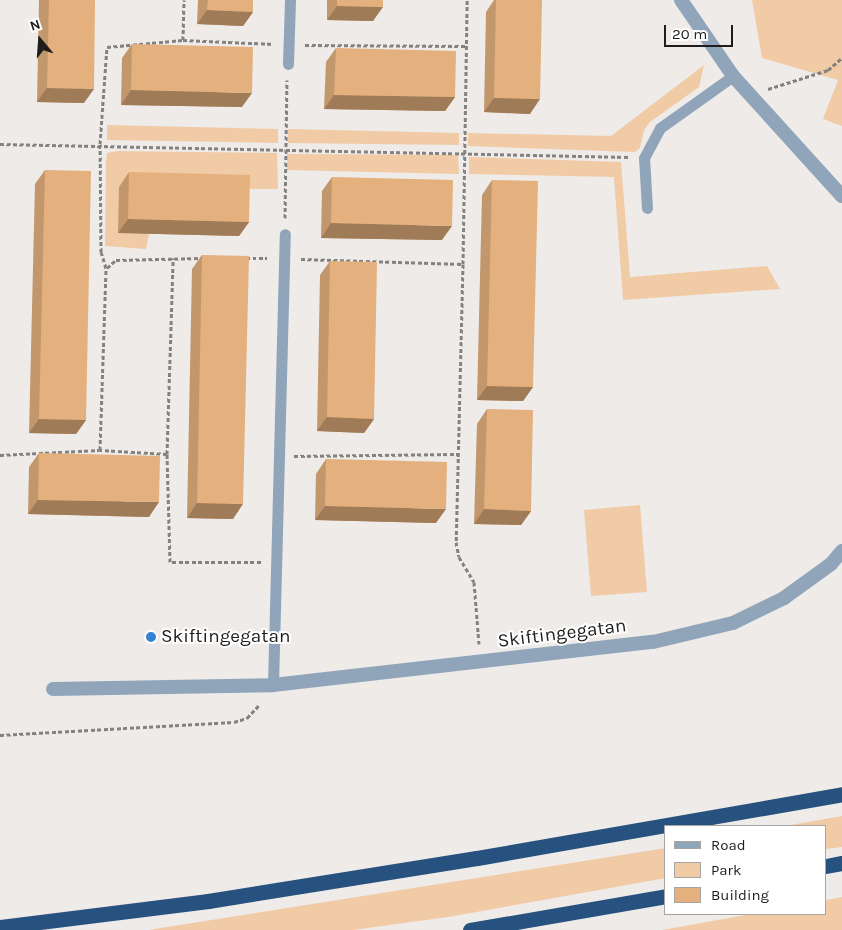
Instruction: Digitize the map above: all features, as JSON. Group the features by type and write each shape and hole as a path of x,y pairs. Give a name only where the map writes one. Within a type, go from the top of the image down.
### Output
{"highway":[{"path":"0,927 247,895 842,794"},
{"path":"827,866 842,864"},
{"path":"470,930 664,896"}],"street":[{"path":"680,0 733,76 842,196"},
{"name":"Skiftingegatan","path":"53,689 273,685 653,642 734,623 784,598 832,564 842,551"}],"lane":[{"path":"288,64 290,0"},
{"path":"647,208 644,158 660,128 733,76"},
{"path":"273,685 285,234"}],"path":[{"path":"183,40 184,0"},
{"path":"466,0 463,264 456,542 460,557 474,582 480,662"},
{"path":"100,450 106,268 101,252 100,144 107,47 183,40 289,44 465,46"},
{"path":"750,95 828,70 842,58"},
{"path":"285,234 284,148 288,64"},
{"path":"0,144 100,144 634,157"},
{"path":"173,258 167,454 170,562 277,562"},
{"path":"106,268 116,260 208,258"},
{"path":"236,258 463,264"},
{"path":"0,455 100,450 167,454"},
{"path":"279,456 458,454"},
{"path":"0,735 241,721 252,714 273,685"}],"green space":[{"path":"752,0 842,0 842,126 823,119 838,80 762,58"},
{"path":"704,65 699,87 650,122 644,130 640,148 635,152 468,146 468,133 611,136"},
{"path":"107,125 278,129 278,143 107,140"},
{"path":"288,129 459,133 459,145 288,143"},
{"path":"117,151 277,153 278,189 240,189 118,233 149,234 146,249 105,246 107,153"},
{"path":"287,154 458,155 459,174 287,170"},
{"path":"469,157 621,162 630,277 767,266 780,289 623,300 614,177 469,174"},
{"path":"640,505 647,592 591,596 584,510"},
{"path":"842,816 842,847 827,849 827,825 791,825"},
{"path":"664,848 664,878 448,917 353,930 148,930"},
{"path":"842,897 842,930 662,930 745,915 827,915 827,900"}],"building":[{"path":"49,0 95,0 94,89 47,88"},
{"path":"208,0 253,0 253,12 207,10"},
{"path":"337,0 383,0 383,7 337,6"},
{"path":"496,0 542,0 540,99 494,98"},
{"path":"132,44 253,47 252,93 131,90"},
{"path":"336,48 456,51 455,97 334,95"},
{"path":"45,170 91,171 86,420 39,419"},
{"path":"129,172 250,175 249,222 128,219"},
{"path":"332,177 453,180 452,226 331,223"},
{"path":"492,180 538,181 533,387 487,386"},
{"path":"202,255 249,256 243,504 197,503"},
{"path":"330,261 377,262 374,419 327,417"},
{"path":"487,409 533,410 531,511 484,509"},
{"path":"39,453 160,456 159,502 38,500"},
{"path":"326,459 447,462 446,509 325,506"}],"place":[{"name":"Skiftingegatan","path":"151,637"}]}
